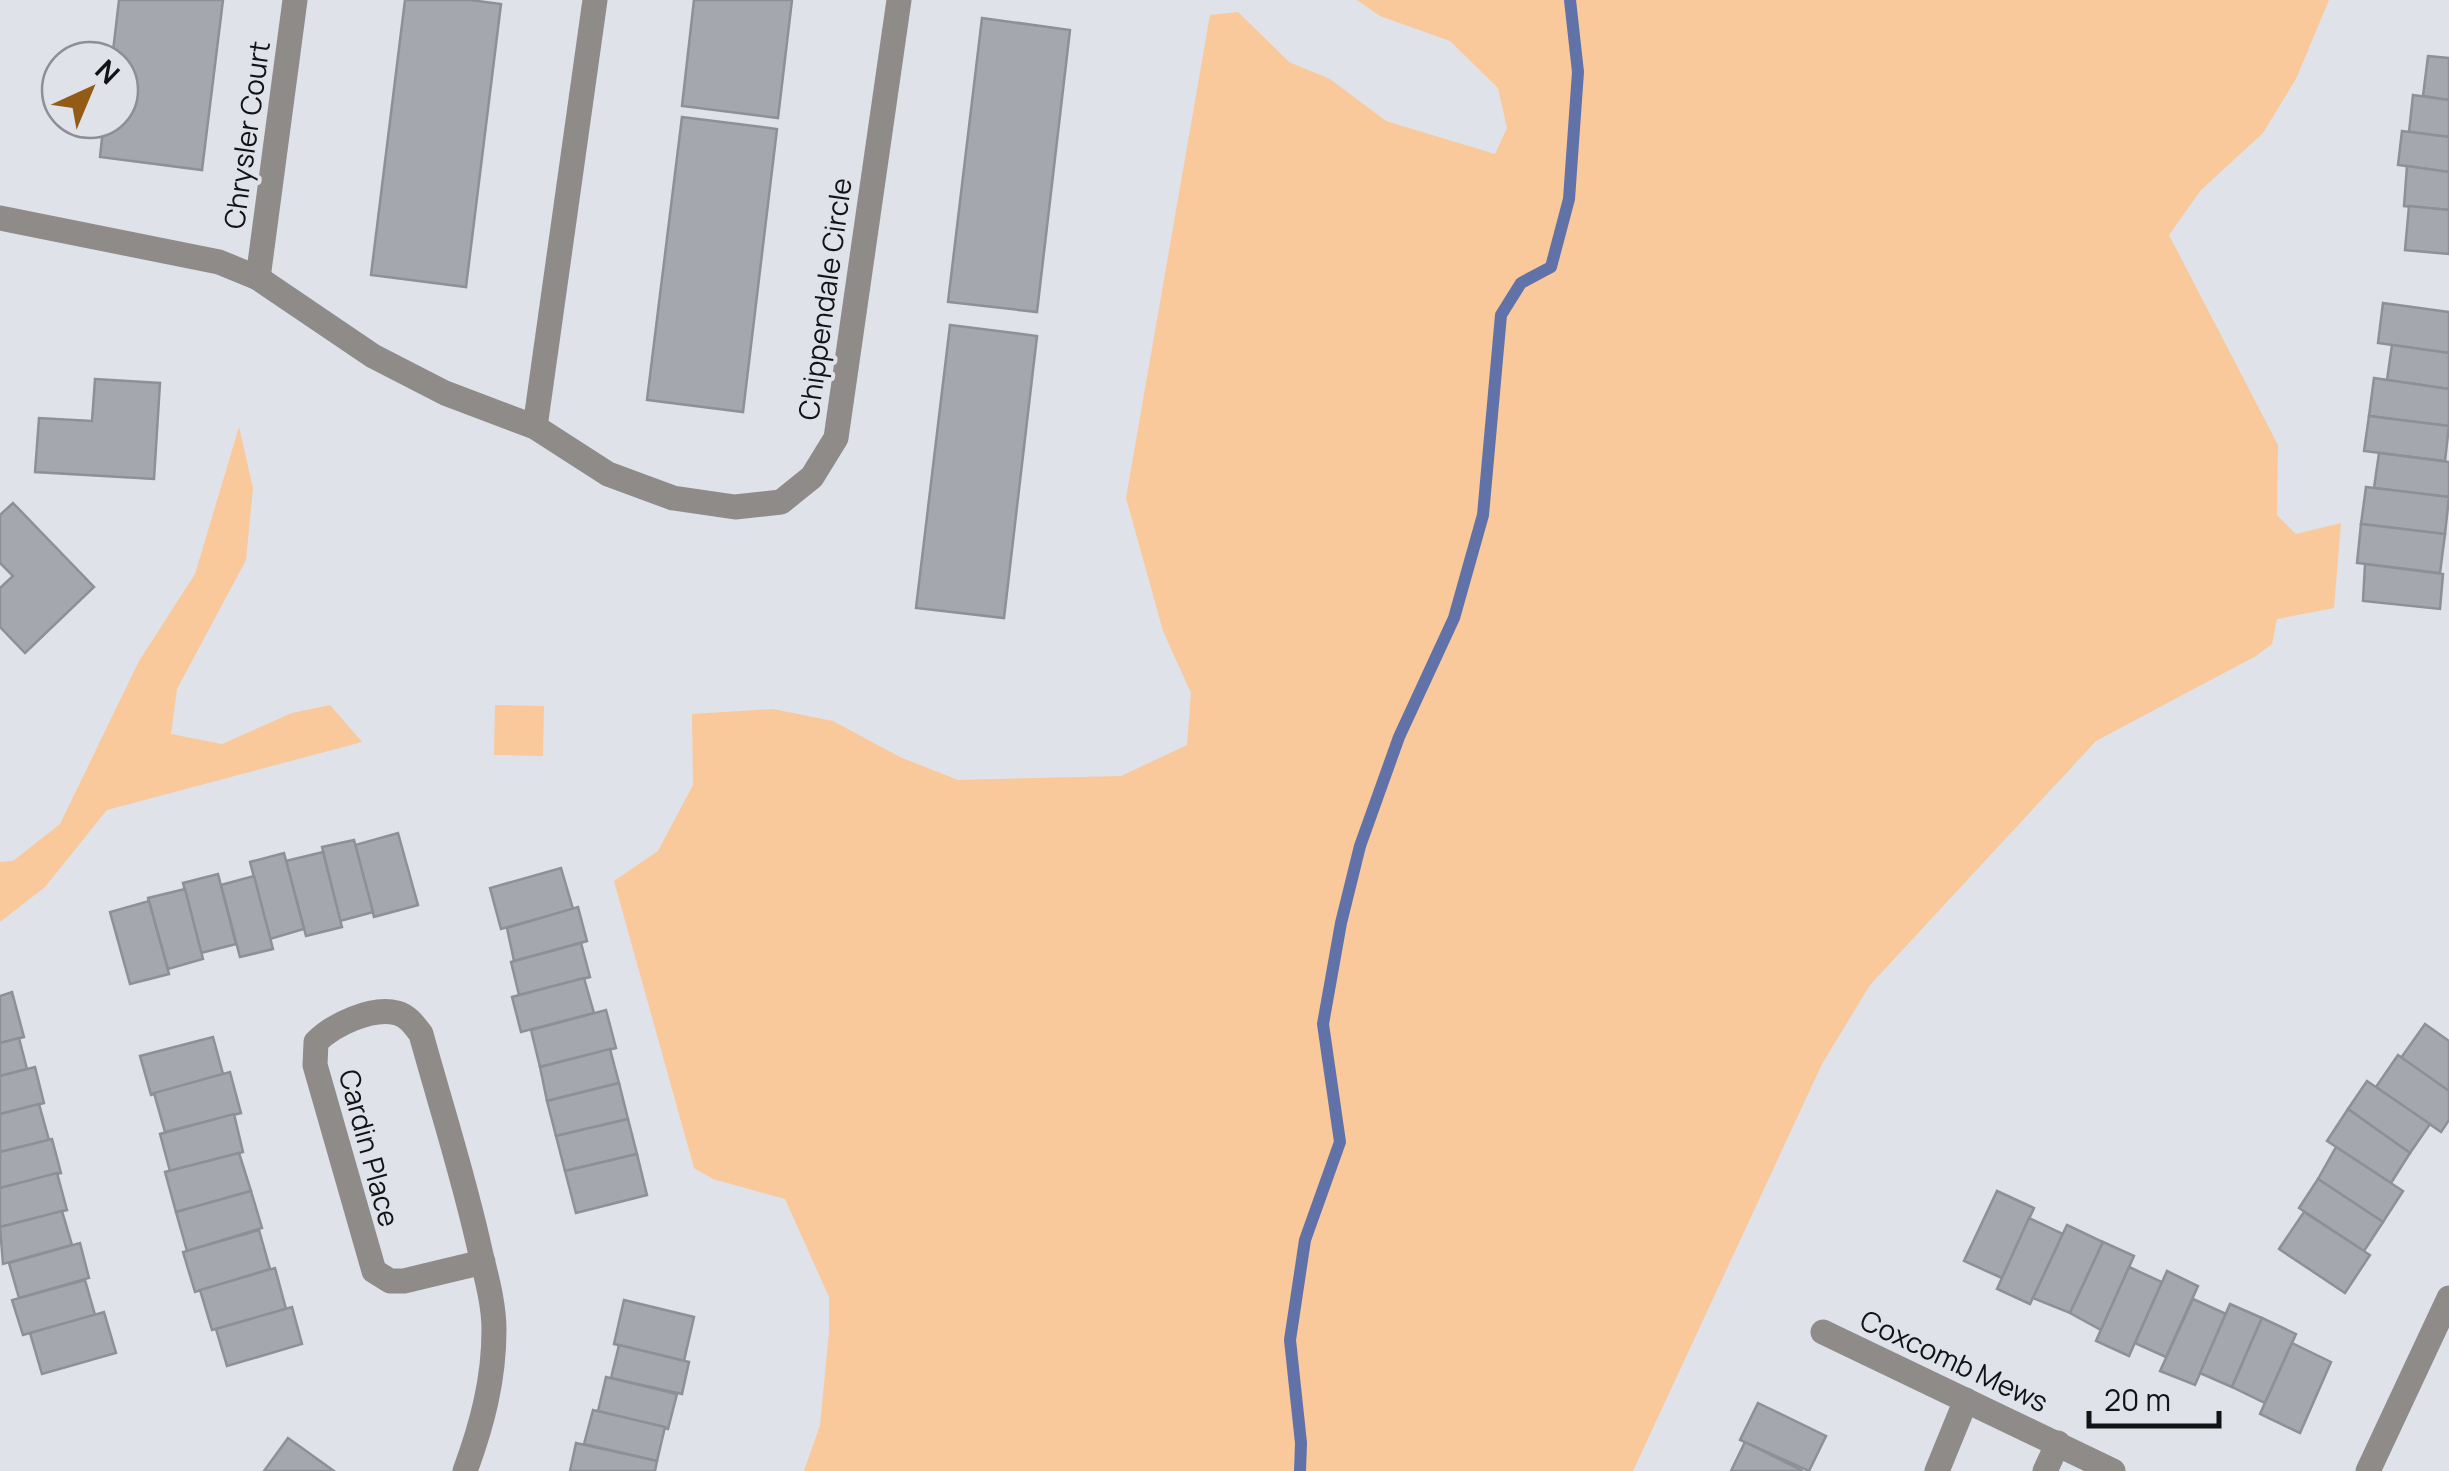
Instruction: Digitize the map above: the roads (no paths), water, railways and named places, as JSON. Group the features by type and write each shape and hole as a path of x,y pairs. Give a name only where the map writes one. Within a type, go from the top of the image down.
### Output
{"street":[{"name":"Chrysler Court","path":"258,278 295,0"},
{"path":"535,427 595,0"},
{"name":"Chippendale Circle","path":"0,218 218,262 258,278 373,356 445,393 535,427 608,474 673,498 736,507 781,502 812,477 836,438 898,0"},
{"name":"Cardin Place","path":"465,1471 479,1433 491,1374 494,1325 483,1262 421,1034 400,1014 388,1012 336,1026 316,1042 316,1065 374,1272 390,1282 404,1281 483,1262"},
{"path":"2368,1471 2449,1298"},
{"name":"Coxcomb Mews","path":"1823,1332 2112,1471"},
{"path":"1937,1471 1966,1400"},
{"path":"2046,1471 2058,1444"}],"waterway":[{"path":"1300,1471 1301,1443 1290,1340 1305,1240 1340,1142 1323,1024 1341,923 1360,846 1399,737 1454,618 1483,515 1501,315 1521,283 1551,267 1569,199 1578,72 1570,0"}]}
